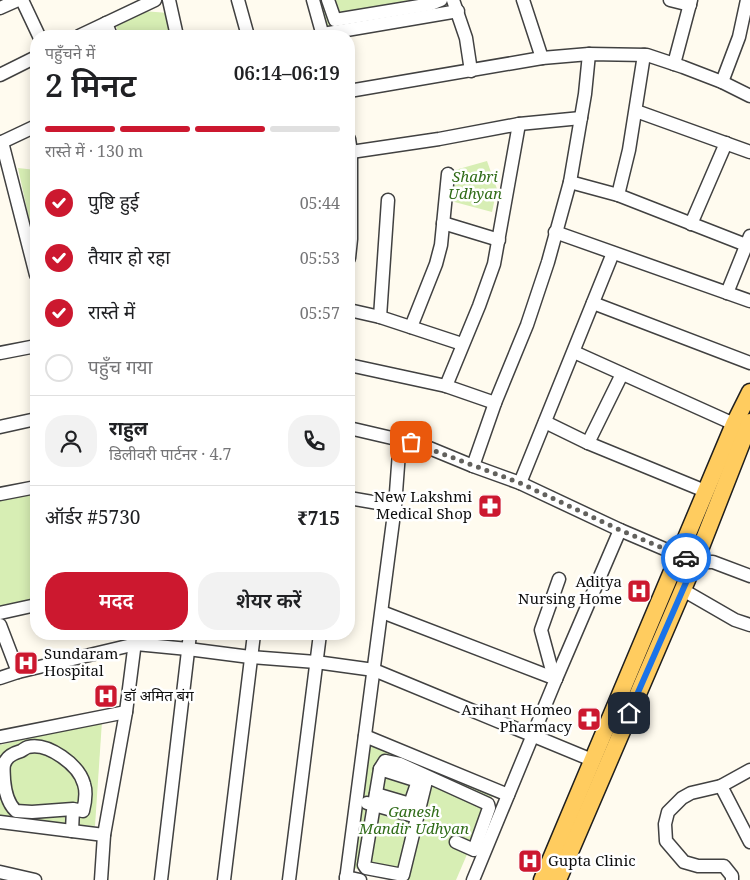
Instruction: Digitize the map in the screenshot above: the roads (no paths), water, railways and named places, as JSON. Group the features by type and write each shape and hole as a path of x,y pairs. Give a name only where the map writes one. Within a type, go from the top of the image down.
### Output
{"main road":[{"path":"542,880 678,554 734,424 750,392"},
{"path":"558,880 695,562 750,422"}],"street":[{"path":"0,8 18,0"},
{"path":"22,0 36,30"},
{"path":"91,30 155,0"},
{"path":"170,0 176,30"},
{"path":"238,0 246,30"},
{"path":"313,0 322,30"},
{"path":"328,0 335,20 431,4 441,0"},
{"path":"523,0 542,58"},
{"path":"670,0 691,2 674,64"},
{"path":"722,82 745,39 748,0"},
{"path":"345,30 456,5 466,38 471,71"},
{"path":"106,23 109,30"},
{"path":"473,466 495,403 527,325 548,262 570,182 581,118 588,54"},
{"path":"355,89 542,58 588,54 644,55 722,82 750,96"},
{"path":"618,196 629,150 644,55"},
{"path":"0,75 30,60"},
{"path":"636,111 750,152"},
{"path":"355,146 439,140 519,124 581,118"},
{"path":"446,386 479,306 500,240 519,124"},
{"path":"30,129 1,143 30,252"},
{"path":"691,224 726,143"},
{"path":"411,327 436,264 441,246 448,174"},
{"path":"570,182 618,196 691,224 748,240 727,293"},
{"path":"380,317 388,200"},
{"path":"443,223 500,240"},
{"path":"555,232 750,301"},
{"path":"520,483 613,253"},
{"path":"593,303 750,363"},
{"path":"355,311 380,317 462,344"},
{"path":"0,353 30,347"},
{"path":"574,352 734,424"},
{"path":"355,365 446,386 495,403"},
{"path":"588,443 622,374"},
{"path":"0,427 30,420"},
{"path":"545,422 588,443 705,491"},
{"path":"355,429 400,438 422,445 520,483 620,530 695,562 713,562 750,576"},
{"path":"360,880 346,879 395,506 400,438"},
{"path":"0,494 30,488"},
{"path":"355,499 395,506"},
{"path":"474,880 532,736 620,530"},
{"path":"556,679 550,667 541,630 559,579"},
{"path":"683,590 736,620 750,625"},
{"path":"0,613 30,607"},
{"path":"382,612 556,679"},
{"path":"0,625 18,672"},
{"path":"0,678 132,640"},
{"path":"101,880 104,835 126,712 136,640"},
{"path":"141,640 188,649 250,657 316,662 374,670 592,760"},
{"path":"161,880 189,640"},
{"path":"224,880 253,640"},
{"path":"289,880 319,640"},
{"path":"0,737 126,712"},
{"path":"365,736 508,795"},
{"path":"28,747 37,747 48,749 68,760 79,772 84,785 85,801 83,811 73,809 16,812 9,802 4,784 4,765 8,758 13,753 28,747"},
{"path":"427,776 403,875 366,868 364,865 380,769 385,761 400,764 427,776 488,804 489,808 474,850 456,842"},
{"path":"357,801 375,800 410,804 418,781 380,769"},
{"path":"732,880 724,866 698,866 684,862 666,841 665,824 668,812 673,806 691,793 721,786 750,770"},
{"path":"721,786 750,842"},
{"path":"375,800 417,818"},
{"path":"72,831 73,809"},
{"path":"0,822 104,835"},
{"path":"2,872 35,880"}],"place":[{"name":"New Lakshmi Medical Shop","path":"490,506"},
{"name":"Aditya Nursing Home","path":"639,591"},
{"name":"Sundaram Hospital","path":"26,663"},
{"name":"डॉ अमित बंग","path":"106,696"},
{"name":"Arihant Homeo Pharmacy","path":"589,719"},
{"name":"Gupta Clinic","path":"530,861"}],"park label":[{"name":"Shabri Udhyan","path":"475,186"},
{"name":"Ganesh Mandir Udhyan","path":"414,820"}]}
